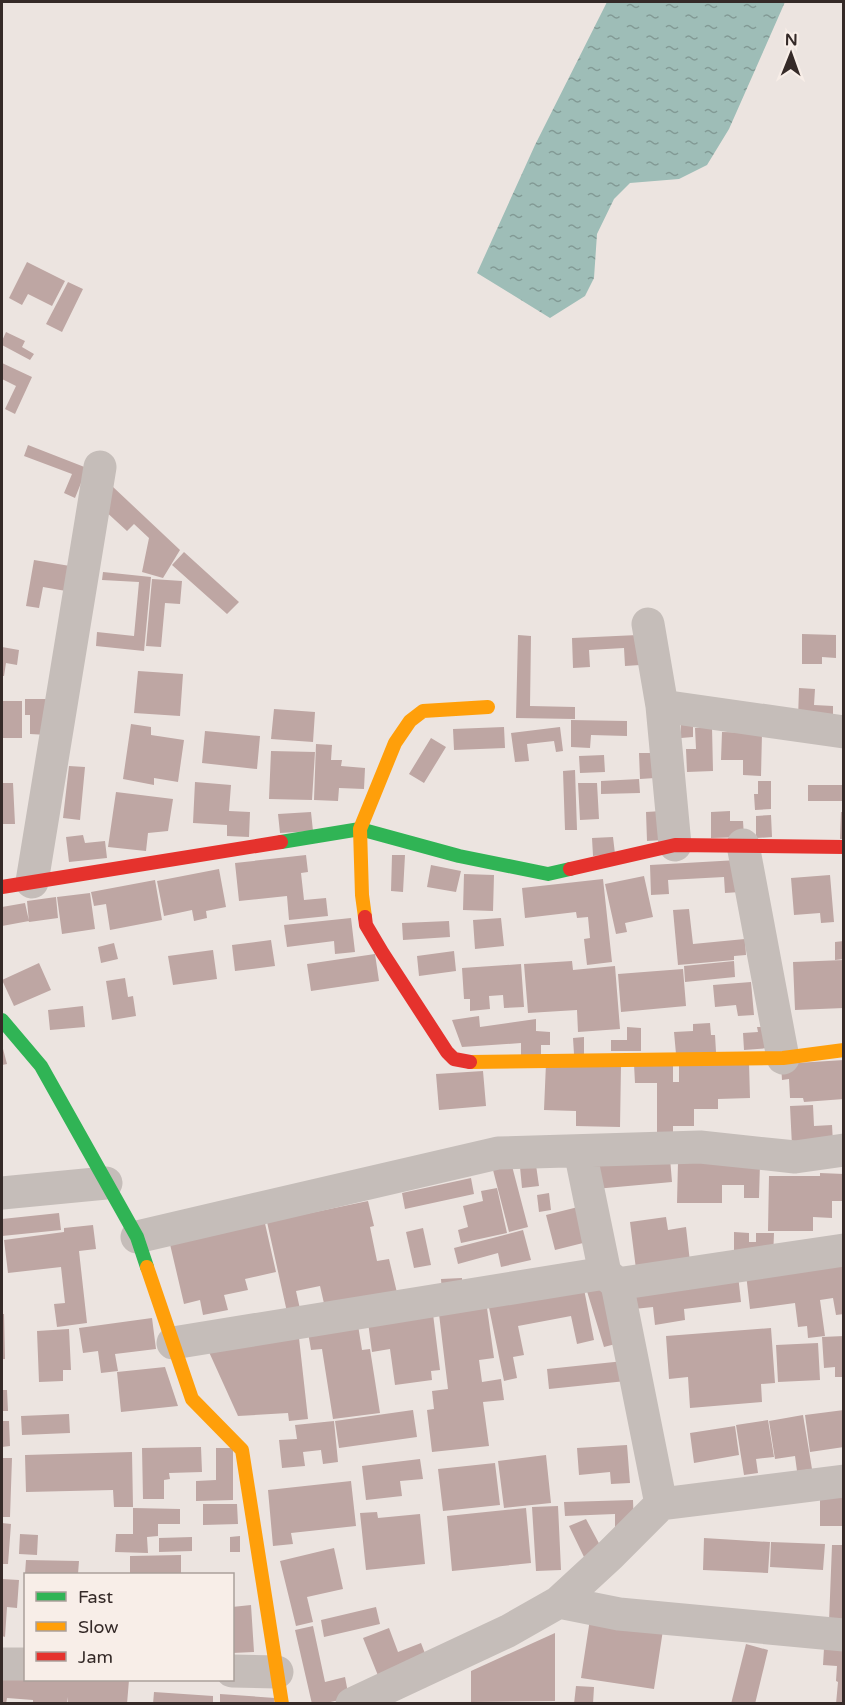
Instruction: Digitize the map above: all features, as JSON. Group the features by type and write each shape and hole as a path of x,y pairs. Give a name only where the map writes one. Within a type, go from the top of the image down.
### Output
{"street":[{"path":"100,467 17,884 360,829 459,856 548,874 675,845 843,847"},
{"path":"648,624 662,706 675,845"},
{"path":"662,706 843,732"},
{"path":"488,707 423,711 410,721 394,742 360,829 362,895 366,925 447,1052 454,1059 471,1062 783,1058 843,1050"},
{"path":"743,845 783,1058"},
{"path":"2,1020 41,1066 137,1237 192,1399 242,1450 280,1688 234,1672"},
{"path":"137,1237 498,1153 700,1147 795,1157 843,1150"},
{"path":"580,1151 661,1504"},
{"path":"2,1194 106,1183"},
{"path":"173,1343 611,1279 843,1250"},
{"path":"352,1704 508,1631 559,1602 661,1504 843,1481"},
{"path":"559,1602 620,1614 843,1635"},
{"path":"2,1664 24,1664"}],"water":[{"path":"607,2 785,2 729,129 707,165 679,179 630,183 614,199 597,234 594,278 585,296 550,318 477,273 535,145"}],"building":[{"path":"27,262 65,281 52,306 28,294 22,305 9,298"},
{"path":"68,282 83,289 62,332 46,324"},
{"path":"6,332 25,341 22,347 34,354 30,360 2,345"},
{"path":"2,363 32,377 15,414 5,409 16,386 2,379"},
{"path":"28,445 87,468 75,498 64,493 72,474 24,456"},
{"path":"112,486 180,550 163,578 142,572 149,538 134,524 127,531 103,509"},
{"path":"184,552 239,602 227,614 172,565"},
{"path":"34,560 70,566 66,591 43,587 39,608 26,606"},
{"path":"103,572 151,577 144,651 96,646 97,632 134,636 139,582 102,580"},
{"path":"152,579 182,581 180,604 165,603 161,647 146,646"},
{"path":"802,634 836,635 836,658 822,657 822,664 802,664"},
{"path":"518,635 531,636 530,706 575,707 575,719 516,718"},
{"path":"638,635 640,665 625,666 624,648 589,650 590,667 573,668 572,638"},
{"path":"2,647 19,650 17,665 6,663 4,676 2,676"},
{"path":"138,671 183,674 180,716 134,713"},
{"path":"799,688 815,689 814,705 833,706 833,721 798,719"},
{"path":"25,699 49,699 48,735 30,734 30,715 25,715"},
{"path":"2,701 22,701 22,738 2,738"},
{"path":"274,709 315,712 313,742 271,739"},
{"path":"571,720 627,721 627,736 591,735 590,748 571,747"},
{"path":"681,722 693,722 693,737 681,738"},
{"path":"131,724 151,727 151,735 184,740 178,782 154,778 154,785 123,779"},
{"path":"504,727 505,748 454,750 453,729"},
{"path":"560,727 563,751 556,752 554,741 527,744 529,761 515,762 511,733"},
{"path":"712,727 713,771 687,772 686,749 696,749 695,728"},
{"path":"205,731 260,736 257,769 202,763"},
{"path":"722,732 762,733 761,776 743,775 743,760 721,760"},
{"path":"431,738 446,747 424,783 409,774"},
{"path":"316,744 332,745 331,760 342,760 341,766 365,768 364,789 339,788 338,801 314,800"},
{"path":"271,751 315,752 312,800 269,799"},
{"path":"639,753 654,753 655,778 640,779"},
{"path":"604,755 605,772 580,773 579,756"},
{"path":"69,766 85,767 80,820 63,818"},
{"path":"575,770 577,830 565,830 563,771"},
{"path":"639,779 640,793 601,794 601,781"},
{"path":"758,781 771,781 771,809 755,810 754,794 758,794"},
{"path":"195,782 231,785 229,811 250,812 249,837 227,836 227,825 193,823"},
{"path":"2,783 13,783 15,824 2,824"},
{"path":"578,783 597,783 599,819 580,820"},
{"path":"808,785 844,785 844,801 808,801"},
{"path":"116,792 173,799 168,831 148,833 146,851 108,847"},
{"path":"662,811 664,840 647,841 646,812"},
{"path":"730,811 730,821 743,821 744,837 711,838 711,812"},
{"path":"311,812 313,831 280,833 278,814"},
{"path":"841,812 844,812 844,839 840,839"},
{"path":"771,815 772,837 756,838 756,816"},
{"path":"83,835 85,843 105,841 107,858 69,862 66,837"},
{"path":"613,837 615,854 593,856 592,838"},
{"path":"306,855 308,872 301,873 304,900 326,898 328,916 289,920 287,896 239,901 235,863"},
{"path":"392,855 405,855 403,892 391,891"},
{"path":"738,860 740,892 725,893 724,877 668,880 669,894 651,895 650,865"},
{"path":"431,865 461,871 456,892 427,887"},
{"path":"219,869 226,907 206,911 207,918 194,921 192,910 164,916 157,881"},
{"path":"464,874 494,875 493,911 463,910"},
{"path":"830,875 834,922 821,923 820,913 794,915 791,878"},
{"path":"644,876 653,917 625,923 627,932 616,934 605,884"},
{"path":"603,879 612,962 587,965 584,939 590,938 588,917 577,918 576,912 525,918 522,888"},
{"path":"155,880 162,920 110,930 106,904 94,906 91,892"},
{"path":"90,893 95,929 62,934 57,897"},
{"path":"56,897 58,918 29,922 27,901"},
{"path":"25,903 29,921 2,926 2,907"},
{"path":"689,909 693,944 745,939 746,955 734,956 734,960 678,965 673,910"},
{"path":"351,918 355,952 335,954 334,941 287,947 284,925"},
{"path":"501,918 504,946 475,949 473,920"},
{"path":"449,921 450,937 403,940 402,923"},
{"path":"271,940 275,966 235,971 232,945"},
{"path":"844,941 844,959 835,960 835,942"},
{"path":"114,943 118,959 101,963 98,947"},
{"path":"213,950 217,979 173,985 168,956"},
{"path":"454,951 456,971 419,976 417,956"},
{"path":"375,954 379,981 311,991 307,964"},
{"path":"844,960 844,1008 795,1010 793,962"},
{"path":"572,961 573,970 615,966 620,1029 578,1032 577,1010 528,1013 524,964"},
{"path":"734,961 735,977 685,982 684,966"},
{"path":"39,963 51,990 14,1006 2,980"},
{"path":"521,964 524,1007 504,1008 503,995 489,996 490,1009 470,1011 470,999 464,999 462,968"},
{"path":"683,969 686,1006 621,1012 618,974"},
{"path":"125,978 128,997 133,996 136,1016 112,1020 106,981"},
{"path":"751,982 754,1015 738,1016 736,1005 715,1007 713,985"},
{"path":"83,1006 85,1027 50,1030 48,1010"},
{"path":"479,1016 480,1027 536,1019 536,1031 550,1032 550,1045 541,1045 541,1058 521,1058 521,1043 462,1047 452,1020"},
{"path":"710,1023 711,1035 715,1035 716,1052 676,1054 674,1032 693,1031 693,1024"},
{"path":"627,1027 641,1028 641,1051 611,1051 611,1040 627,1040"},
{"path":"757,1027 767,1027 769,1048 744,1050 743,1033 758,1032"},
{"path":"584,1037 584,1054 574,1054 573,1038"},
{"path":"2,1045 7,1064 2,1065"},
{"path":"844,1060 844,1099 804,1102 803,1098 790,1098 789,1079 782,1080 781,1064"},
{"path":"546,1063 621,1066 620,1127 576,1126 576,1111 544,1110"},
{"path":"749,1063 750,1098 718,1099 718,1109 694,1109 694,1126 673,1126 673,1145 657,1146 657,1083 635,1083 634,1064 673,1064 673,1082 679,1082 679,1064"},
{"path":"483,1071 486,1106 439,1110 436,1074"},
{"path":"813,1105 814,1126 832,1125 833,1143 792,1146 790,1106"},
{"path":"670,1158 672,1182 595,1189 592,1165"},
{"path":"678,1162 760,1163 759,1198 744,1198 744,1185 722,1185 722,1203 677,1203"},
{"path":"536,1165 539,1186 522,1188 520,1167"},
{"path":"512,1166 528,1227 509,1232 493,1170"},
{"path":"820,1173 844,1174 844,1201 832,1201 832,1218 813,1217 813,1231 768,1231 769,1176 820,1176"},
{"path":"471,1178 474,1194 405,1209 402,1193"},
{"path":"497,1188 507,1233 461,1243 458,1230 468,1227 463,1206 483,1201 481,1191"},
{"path":"549,1193 551,1210 539,1212 537,1195"},
{"path":"368,1201 374,1226 370,1227 377,1261 389,1259 398,1297 326,1312 320,1286 296,1291 300,1309 287,1312 267,1222"},
{"path":"582,1206 591,1241 555,1250 546,1215"},
{"path":"59,1213 61,1230 2,1236 2,1219"},
{"path":"666,1217 668,1230 686,1227 690,1262 636,1269 630,1222"},
{"path":"264,1219 276,1272 245,1279 248,1290 224,1295 228,1310 203,1315 200,1300 184,1304 169,1240"},
{"path":"93,1225 96,1249 79,1251 87,1323 57,1327 54,1304 65,1303 61,1267 8,1273 4,1240 64,1232 64,1228"},
{"path":"423,1228 431,1265 414,1268 406,1232"},
{"path":"523,1230 531,1260 501,1267 498,1253 458,1264 454,1248"},
{"path":"734,1232 749,1233 749,1242 756,1242 756,1233 774,1233 773,1259 734,1259"},
{"path":"844,1262 844,1314 836,1315 833,1298 820,1300 825,1336 808,1338 807,1326 798,1327 795,1303 750,1309 746,1274"},
{"path":"738,1275 741,1302 684,1309 685,1320 655,1325 653,1307 634,1309 631,1289"},
{"path":"462,1278 462,1291 442,1292 441,1279"},
{"path":"606,1282 623,1342 604,1347 586,1288"},
{"path":"583,1284 594,1340 577,1344 571,1316 518,1326 524,1355 513,1357 517,1378 504,1381 488,1303"},
{"path":"487,1308 494,1358 479,1360 482,1382 501,1379 504,1400 483,1402 489,1446 432,1452 427,1410 434,1409 432,1391 448,1389 439,1314"},
{"path":"2,1314 4,1314 5,1359 2,1359"},
{"path":"433,1314 440,1370 431,1371 432,1380 395,1385 390,1349 372,1352 368,1322"},
{"path":"152,1318 156,1349 115,1354 118,1371 101,1373 98,1351 83,1353 79,1328"},
{"path":"358,1325 362,1350 370,1349 380,1413 333,1419 322,1349 311,1350 308,1332"},
{"path":"771,1328 775,1383 761,1384 762,1402 690,1408 688,1377 669,1379 666,1336"},
{"path":"69,1329 71,1370 63,1370 63,1381 39,1382 37,1331"},
{"path":"844,1336 844,1377 835,1377 835,1367 824,1368 822,1337"},
{"path":"299,1338 308,1419 289,1421 288,1413 238,1416 209,1352"},
{"path":"818,1343 820,1380 778,1382 776,1345"},
{"path":"624,1361 626,1381 549,1389 547,1369"},
{"path":"165,1367 178,1406 121,1412 117,1372"},
{"path":"2,1390 7,1390 8,1411 2,1411"},
{"path":"413,1410 417,1437 339,1448 335,1421"},
{"path":"844,1410 844,1447 810,1452 805,1415"},
{"path":"69,1414 70,1433 22,1435 21,1416"},
{"path":"803,1415 812,1469 797,1471 795,1456 775,1459 769,1421"},
{"path":"768,1420 774,1457 756,1459 758,1473 744,1475 736,1425"},
{"path":"2,1421 9,1421 10,1446 2,1447"},
{"path":"334,1421 338,1462 323,1464 321,1450 303,1452 305,1466 282,1468 279,1440 297,1439 295,1425"},
{"path":"735,1426 739,1455 694,1463 690,1433"},
{"path":"627,1445 630,1483 611,1484 610,1472 579,1475 577,1448"},
{"path":"201,1447 202,1472 169,1473 170,1479 164,1480 164,1499 143,1499 142,1448"},
{"path":"216,1448 233,1448 233,1500 196,1501 196,1481 216,1480"},
{"path":"132,1452 133,1507 114,1507 113,1490 26,1492 25,1455"},
{"path":"546,1455 551,1503 504,1508 498,1461"},
{"path":"2,1458 12,1458 10,1517 2,1517"},
{"path":"420,1459 423,1479 400,1481 402,1496 366,1500 362,1466"},
{"path":"495,1463 500,1505 443,1511 438,1469"},
{"path":"351,1481 356,1526 291,1533 293,1544 273,1546 268,1490"},
{"path":"820,1492 844,1493 844,1526 820,1526"},
{"path":"633,1500 634,1530 615,1531 615,1514 565,1516 564,1502"},
{"path":"203,1504 237,1504 238,1524 203,1525"},
{"path":"558,1506 561,1570 536,1571 532,1507"},
{"path":"133,1508 180,1509 180,1524 158,1524 158,1536 147,1537 148,1553 115,1552 116,1534 133,1534"},
{"path":"526,1508 531,1563 452,1571 447,1516"},
{"path":"377,1512 378,1518 420,1514 425,1564 366,1570 360,1513"},
{"path":"586,1519 602,1549 584,1557 569,1526"},
{"path":"2,1523 11,1524 8,1564 2,1564"},
{"path":"20,1534 38,1535 37,1555 19,1554"},
{"path":"240,1536 240,1552 230,1552 230,1537"},
{"path":"192,1537 192,1551 159,1552 159,1538"},
{"path":"704,1538 770,1542 768,1573 703,1570"},
{"path":"771,1542 825,1544 823,1570 770,1567"},
{"path":"832,1545 844,1545 844,1623 829,1622"},
{"path":"334,1548 343,1589 307,1597 313,1622 296,1626 280,1561"},
{"path":"181,1555 181,1573 130,1573 130,1556"},
{"path":"26,1560 79,1561 78,1573 25,1573"},
{"path":"2,1579 19,1580 17,1608 7,1607 5,1637 2,1636"},
{"path":"251,1605 254,1652 234,1653 234,1607"},
{"path":"376,1607 380,1624 324,1637 321,1620"},
{"path":"590,1619 663,1630 654,1689 581,1678"},
{"path":"313,1626 325,1682 345,1677 349,1698 312,1704 295,1630"},
{"path":"389,1628 398,1652 421,1643 429,1664 381,1683 363,1638"},
{"path":"555,1633 555,1701 471,1702 471,1671"},
{"path":"746,1644 768,1650 755,1704 731,1704"},
{"path":"824,1648 844,1650 844,1704 836,1704 837,1666 823,1665"},
{"path":"2,1669 24,1681 129,1681 127,1704 68,1704 67,1697 67,1704 33,1704 33,1700 7,1698 6,1704 2,1704"},
{"path":"576,1686 594,1687 593,1704 574,1704"},
{"path":"154,1692 213,1696 213,1704 153,1704"},
{"path":"220,1694 275,1698 274,1704 220,1704"}],"traffic: fast":[{"path":"281,842 360,829 459,856 548,874 570,869"},
{"path":"2,1020 41,1066 137,1237 147,1267"}],"traffic: slow":[{"path":"365,917 360,829 395,743 410,721 423,711 488,707"},
{"path":"470,1062 783,1058 844,1050"},
{"path":"147,1267 192,1399 242,1450 282,1704"}],"traffic: jam":[{"path":"2,887 281,842"},
{"path":"570,869 675,845 844,847"},
{"path":"365,917 366,925 382,952 447,1052 454,1059 470,1062"}]}
